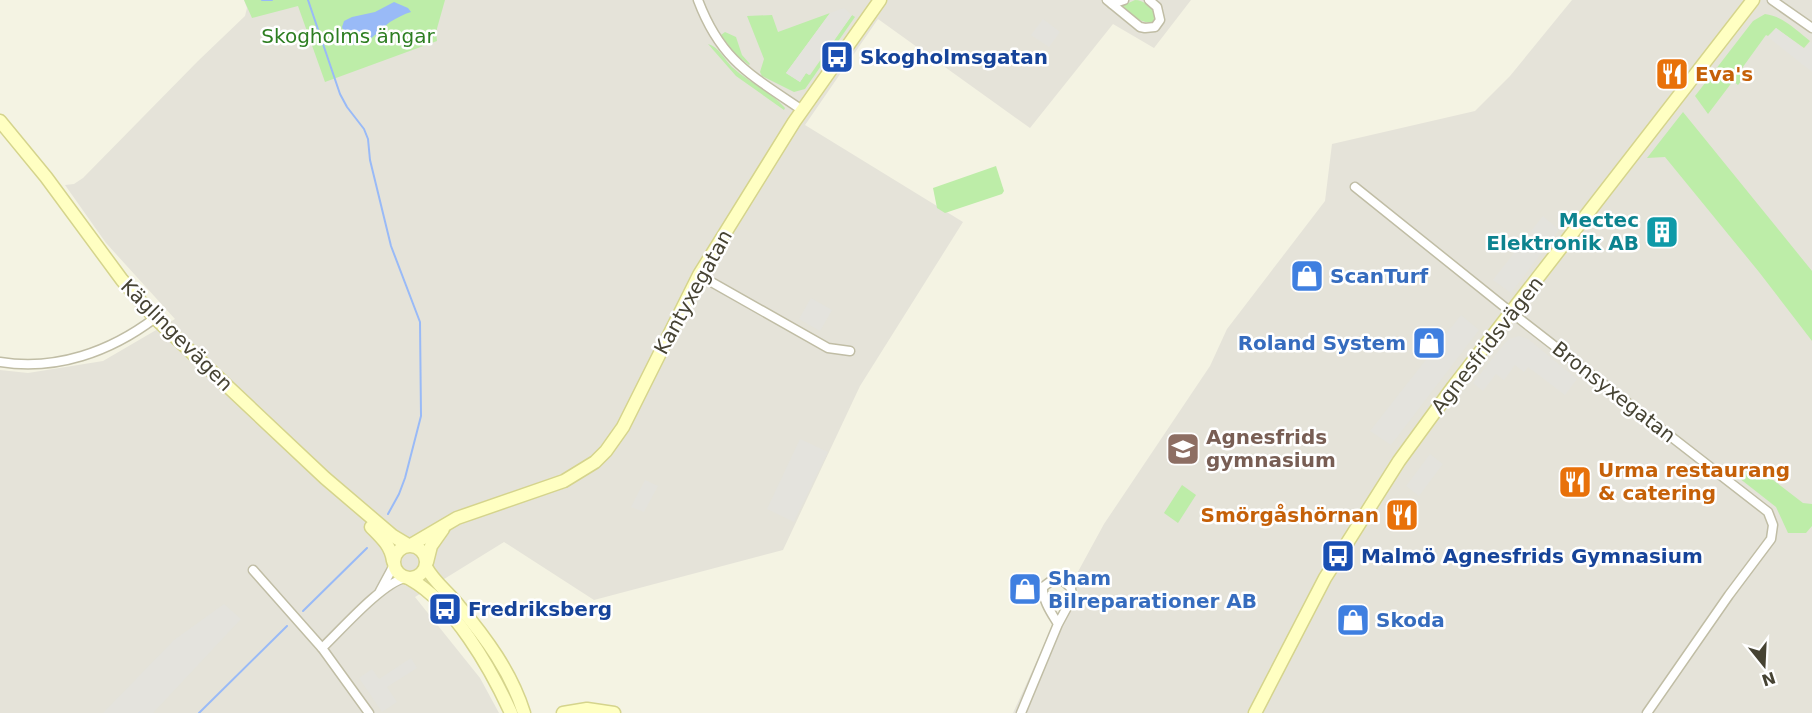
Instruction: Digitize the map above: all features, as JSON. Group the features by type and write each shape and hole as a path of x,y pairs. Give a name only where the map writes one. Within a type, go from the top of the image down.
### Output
{"main road":[{"name":"Kantyxegatan","path":"410,545 457,518 564,482 595,462 606,451 623,427 699,275 802,110 880,0"},
{"name":"Agnesfridsvägen","path":"1255,713 1325,578 1377,494 1435,411 1753,0"},
{"name":"Käglingevägen","path":"0,121 46,177 122,280 155,318 325,478 387,542 393,563"},
{"name":"Käglingevägen","path":"325,478 393,536 410,545"},
{"name":"Kantyxegatan","path":"426,564 436,538 457,518"},
{"path":"511,713 492,674 470,639 432,594 397,573 393,563 397,552 410,545 420,549 431,577 457,604 494,651 515,690 524,713"},
{"path":"408,578 419,576 426,564"},
{"path":"563,713 582,711 614,713"}],"street":[{"path":"698,0 712,33 730,58 748,74 802,110"},
{"path":"1109,2 1124,0"},
{"path":"1109,2 1140,27 1151,28 1159,24 1160,16 1157,7 1149,0"},
{"path":"1772,0 1812,28"},
{"name":"Bronsyxegatan","path":"1355,187 1512,313 1768,512 1773,532 1767,546 1729,595 1647,713"},
{"path":"699,275 828,348 850,351"},
{"path":"0,362 43,364 76,358 120,342 155,318"},
{"path":"379,593 393,563"},
{"path":"253,570 322,648 369,713"},
{"path":"322,648 379,593 399,579 408,578"},
{"path":"1021,713 1058,624 1072,598 1071,588 1061,579 1051,581 1043,587 1028,587"},
{"path":"1043,587 1045,600 1058,624"}],"shaded area":[{"path":"244,0 1191,0 1154,48 1113,24 1030,128 878,19 805,125 963,222 860,386 783,550 594,600 504,542 415,597 480,678 499,713 0,713 0,370 28,373 103,361 175,319 106,243 65,185 74,184 83,178 245,16 247,8"},
{"path":"1572,0 1812,0 1812,713 1013,713 1074,579 1104,524 1210,366 1227,329 1325,201 1332,144 1475,111 1510,76"},
{"path":"844,8 852,15 809,75 806,73 800,82 786,73 830,13"},
{"path":"1043,19 1060,32 1049,47 1031,35"},
{"path":"1776,28 1804,49 1812,43 1812,72 1768,37"},
{"path":"1543,216 1559,230 1511,293 1493,280"},
{"path":"811,298 832,310 820,331 799,319"},
{"path":"1461,315 1479,330 1391,445 1370,431"},
{"path":"1519,336 1528,339 1577,379 1565,395 1528,367 1524,372 1515,365 1504,380 1496,374 1483,391 1473,383 1505,343"},
{"path":"800,439 828,452 794,522 767,509"},
{"path":"1430,454 1443,464 1419,496 1406,486"},
{"path":"645,480 658,486 644,512 631,507"},
{"path":"224,604 241,619 153,713 103,713 174,640"},
{"path":"411,658 417,668 387,687 397,702 382,712 359,678 372,669 379,679"}],"green space":[{"name":"Skogholms ängar","path":"244,0 445,0 436,32 437,41 325,82 298,6 252,18"},
{"path":"1135,0 1149,6 1156,14 1153,22 1140,20 1122,6"},
{"path":"830,13 786,73 800,82 806,73 810,75 852,15 855,17 805,89 794,92 762,76 760,72 764,59 747,16 772,15 778,32"},
{"path":"1765,14 1784,21 1810,41 1804,48 1776,28 1768,36 1766,35 1740,71 1745,76 1738,85 1733,81 1708,114 1695,96 1753,21"},
{"path":"725,32 736,37 742,55 749,65 735,54 721,35"},
{"path":"708,44 718,50 738,72 779,102 785,108 784,110 736,76"},
{"path":"1683,112 1812,271 1812,341 1665,157 1647,158"},
{"path":"996,166 1004,191 1002,194 945,213 937,208 933,188"},
{"path":"1751,463 1803,503 1812,504 1812,526 1806,533 1788,533 1776,507 1739,478"},
{"path":"1182,485 1196,495 1178,523 1164,513"}],"water":[{"path":"394,2 408,8 411,12 390,22 364,43 352,44 342,27 344,21 375,12"}],"waterway":[{"path":"262,0 272,0"},
{"path":"308,0 340,94 364,129 368,139 370,160 391,246 420,322 421,416 405,478 388,514"},
{"path":"303,611 367,548"},
{"path":"199,713 287,626"}],"place":[{"name":"Skogholmsgatan","path":"837,57"},
{"name":"Eva's","path":"1672,74"},
{"name":"Mectec Elektronik AB","path":"1662,232"},
{"name":"ScanTurf","path":"1307,276"},
{"name":"Roland System","path":"1429,343"},
{"name":"Agnesfrids gymnasium","path":"1183,449"},
{"name":"Urma restaurang & catering","path":"1575,482"},
{"name":"Smörgåshörnan","path":"1402,515"},
{"name":"Malmö Agnesfrids Gymnasium","path":"1338,556"},
{"name":"Sham Bilreparationer AB","path":"1025,589"},
{"name":"Fredriksberg","path":"445,609"},
{"name":"Skoda","path":"1353,620"}]}
